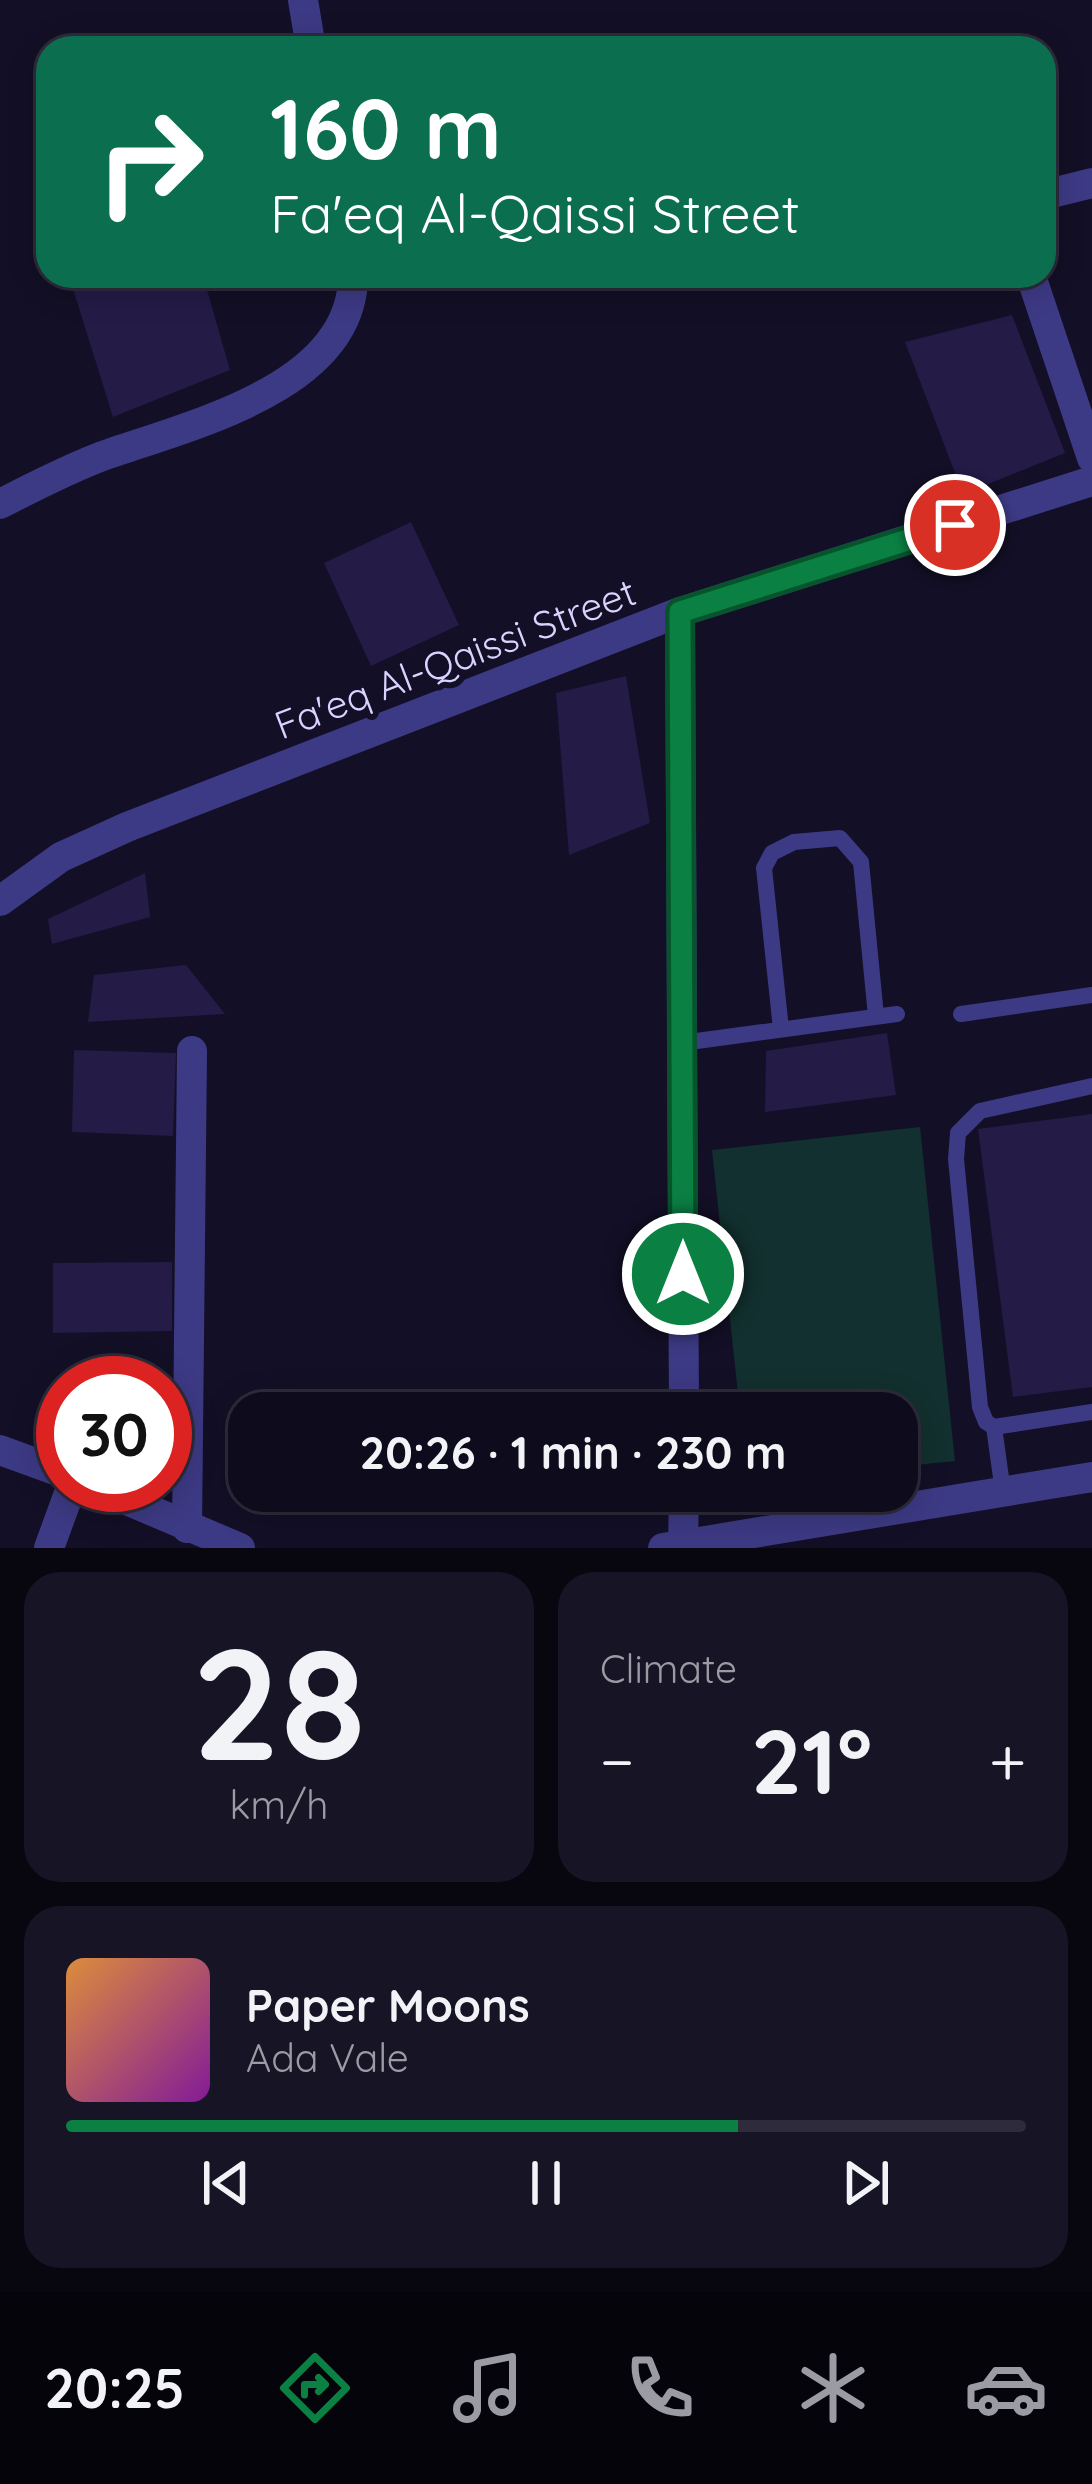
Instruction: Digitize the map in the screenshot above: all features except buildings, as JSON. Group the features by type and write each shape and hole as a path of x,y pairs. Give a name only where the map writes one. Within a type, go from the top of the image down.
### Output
{"street":[{"path":"303,0 308,36"},
{"path":"1056,192 1092,183"},
{"path":"0,504 76,466 250,401 298,375 342,325 353,288"},
{"path":"1035,288 1092,458"},
{"name":"Fa'eq Al-Qaissi Street","path":"0,901 61,857 127,827 680,612 1092,482"},
{"path":"680,612 684,1392"},
{"path":"187,1528 193,1051"},
{"path":"0,1450 36,1463"},
{"path":"681,1512 677,1547 1092,1477"},
{"path":"49,1548 62,1512"},
{"path":"151,1512 240,1548"}],"lane":[{"path":"781,1029 764,868 772,853 820,837 840,838 861,862 876,1016"},
{"path":"961,1013 1092,995"},
{"path":"682,1043 897,1014"},
{"path":"1092,1086 980,1111 958,1132 956,1159 980,1407 986,1422 994,1427 1092,1412"},
{"path":"994,1427 1003,1492"}],"green space":[{"path":"920,1127 955,1461 918,1465 918,1392 738,1392 712,1150"}],"route":[{"path":"683,1274 680,612 955,525"}]}
